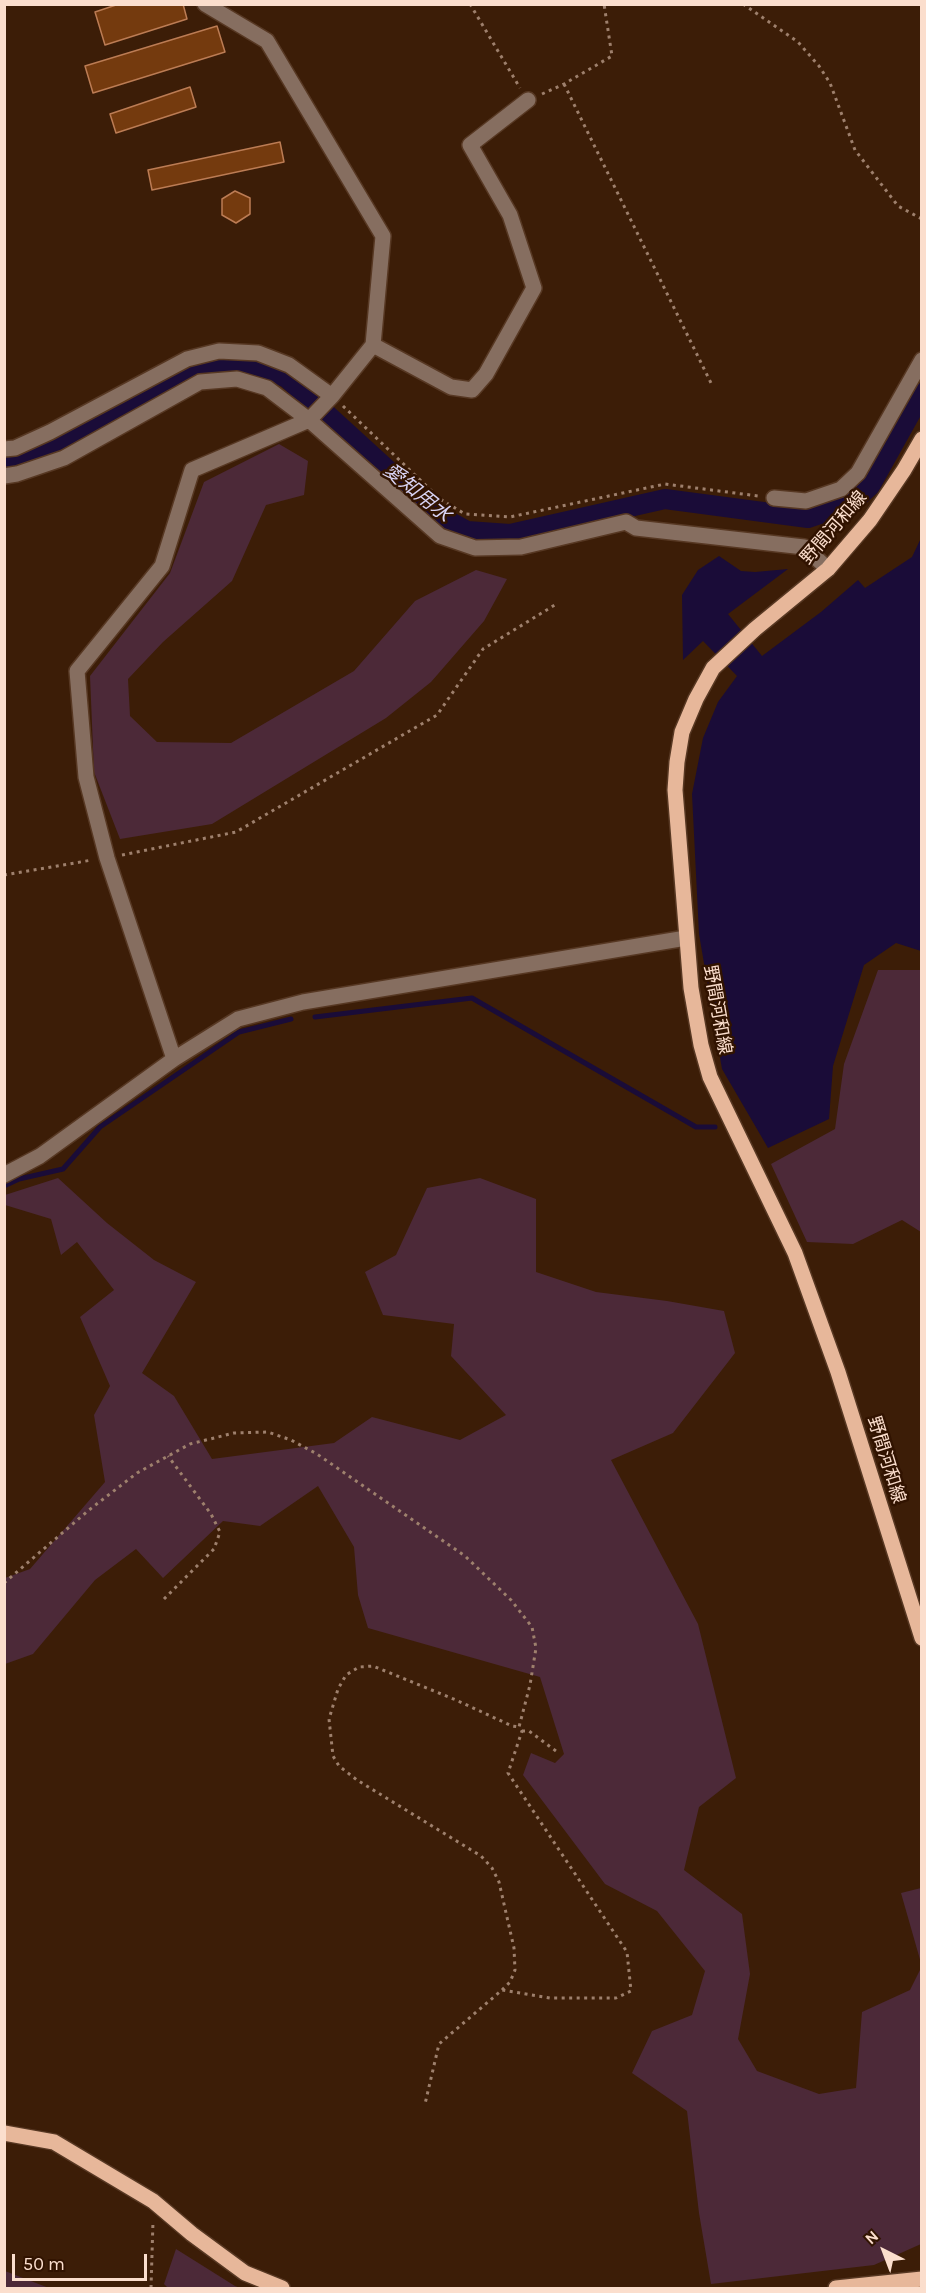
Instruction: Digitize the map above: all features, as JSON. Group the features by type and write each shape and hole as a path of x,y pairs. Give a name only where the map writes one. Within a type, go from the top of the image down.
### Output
{"main road":[{"name":"野間河和線","path":"921,439 904,470 870,520 828,569 755,629 713,668 682,732 675,790 686,938 701,1045 710,1077 795,1253 838,1372 921,1638"},
{"path":"4,2133 54,2142 153,2201 192,2234 245,2273 282,2289"},
{"path":"836,2289 921,2279"}],"street":[{"path":"174,1059 107,858 86,777 77,671 162,566 192,470 309,420 332,396 373,345 384,236 267,41 205,4"},
{"path":"373,345 451,387 472,390 486,374 534,288 510,215 470,145 528,100"},
{"path":"4,449 15,448 50,432 187,358 219,351 258,353 279,361 289,365 332,396"},
{"path":"774,498 806,501 841,489 858,473 921,360"},
{"path":"4,476 17,474 64,458 200,382 237,379 267,388 309,420 440,536 475,548 521,547 626,522 636,528 804,546 828,569"},
{"path":"4,1175 40,1156 174,1059 238,1019 303,1002 686,938"}],"path":[{"path":"470,4 528,100 564,84 612,56 604,4"},
{"path":"744,4 798,42 819,66 830,83 855,150 898,206 921,219"},
{"path":"564,84 711,383"},
{"path":"332,396 440,499 465,514 510,517 665,484 774,498"},
{"path":"4,875 107,858 236,832 437,715 483,649 558,603"},
{"path":"4,1583 136,1473 190,1444 234,1433 268,1432 317,1454 465,1556 511,1600 532,1627 537,1648 519,1727"},
{"path":"164,1599 214,1549 220,1532 211,1514 168,1456"},
{"path":"425,2104 439,2044 502,1990 510,1982 515,1970 514,1948 499,1882 492,1868 481,1856 357,1780 339,1766 333,1756 329,1719 345,1675 359,1667 372,1666 446,1695 512,1726 519,1727 522,1731"},
{"path":"522,1731 529,1731 556,1750"},
{"path":"502,1990 550,1998 616,1998 631,1990 627,1952 508,1773 522,1731"},
{"path":"151,2289 153,2201"}],"shaded area":[{"path":"279,444 308,461 304,495 266,505 232,581 163,642 128,679 130,716 157,742 231,743 354,671 415,601 476,570 507,579 484,621 431,682 386,718 212,824 120,839 94,772 90,676 170,573 204,482"},
{"path":"921,538 921,951 896,943 864,965 833,1066 829,1119 768,1148 722,1069 699,934 692,794 703,738 718,702 737,676 703,641 683,660 682,595 698,570 719,556 741,571 788,569 728,614 762,656 821,612 858,580 865,588 912,557"},
{"path":"878,970 921,970 921,1232 902,1220 853,1244 807,1242 771,1164 835,1129 844,1064"},
{"path":"58,1178 107,1223 154,1260 196,1282 142,1373 174,1396 212,1459 334,1443 372,1417 460,1440 506,1415 451,1356 454,1324 383,1315 365,1272 396,1255 427,1188 480,1178 536,1199 536,1272 596,1292 724,1311 735,1353 673,1433 611,1460 698,1624 736,1778 699,1807 684,1870 742,1914 750,1974 738,2039 757,2071 819,2094 856,2088 862,2012 910,1990 921,1968 921,2244 874,2265 711,2284 699,2213 687,2111 632,2073 652,2031 692,2015 705,1971 657,1911 605,1884 523,1775 531,1753 555,1763 564,1754 540,1677 368,1628 358,1595 354,1547 318,1486 260,1526 223,1521 163,1578 136,1549 95,1580 33,1654 5,1664 5,1578 30,1569 105,1482 94,1415 110,1386 80,1317 114,1290 77,1242 61,1255 51,1219 5,1205 5,1195"},
{"path":"922,1888 921,1963 901,1893"},
{"path":"176,2249 240,2288 168,2288 164,2284"},
{"path":"5,2271 49,2288 5,2288"}],"building":[{"path":"119,4 183,4 187,19 105,45 95,12"},
{"path":"217,26 225,52 93,93 85,66"},
{"path":"190,87 196,107 116,133 110,114"},
{"path":"280,142 284,162 152,190 148,170"},
{"path":"235,191 250,198 250,214 236,223 222,215 222,199"}],"waterway":[{"name":"愛知用水","path":"4,462 17,461 54,446 192,372 223,366 258,366 287,378 436,514 467,531 510,534 665,499 808,518 852,503 870,486 922,393"},
{"path":"315,1017 472,998 696,1127 715,1127"},
{"path":"4,1186 19,1179 63,1169 100,1127 239,1032 291,1019"}]}
